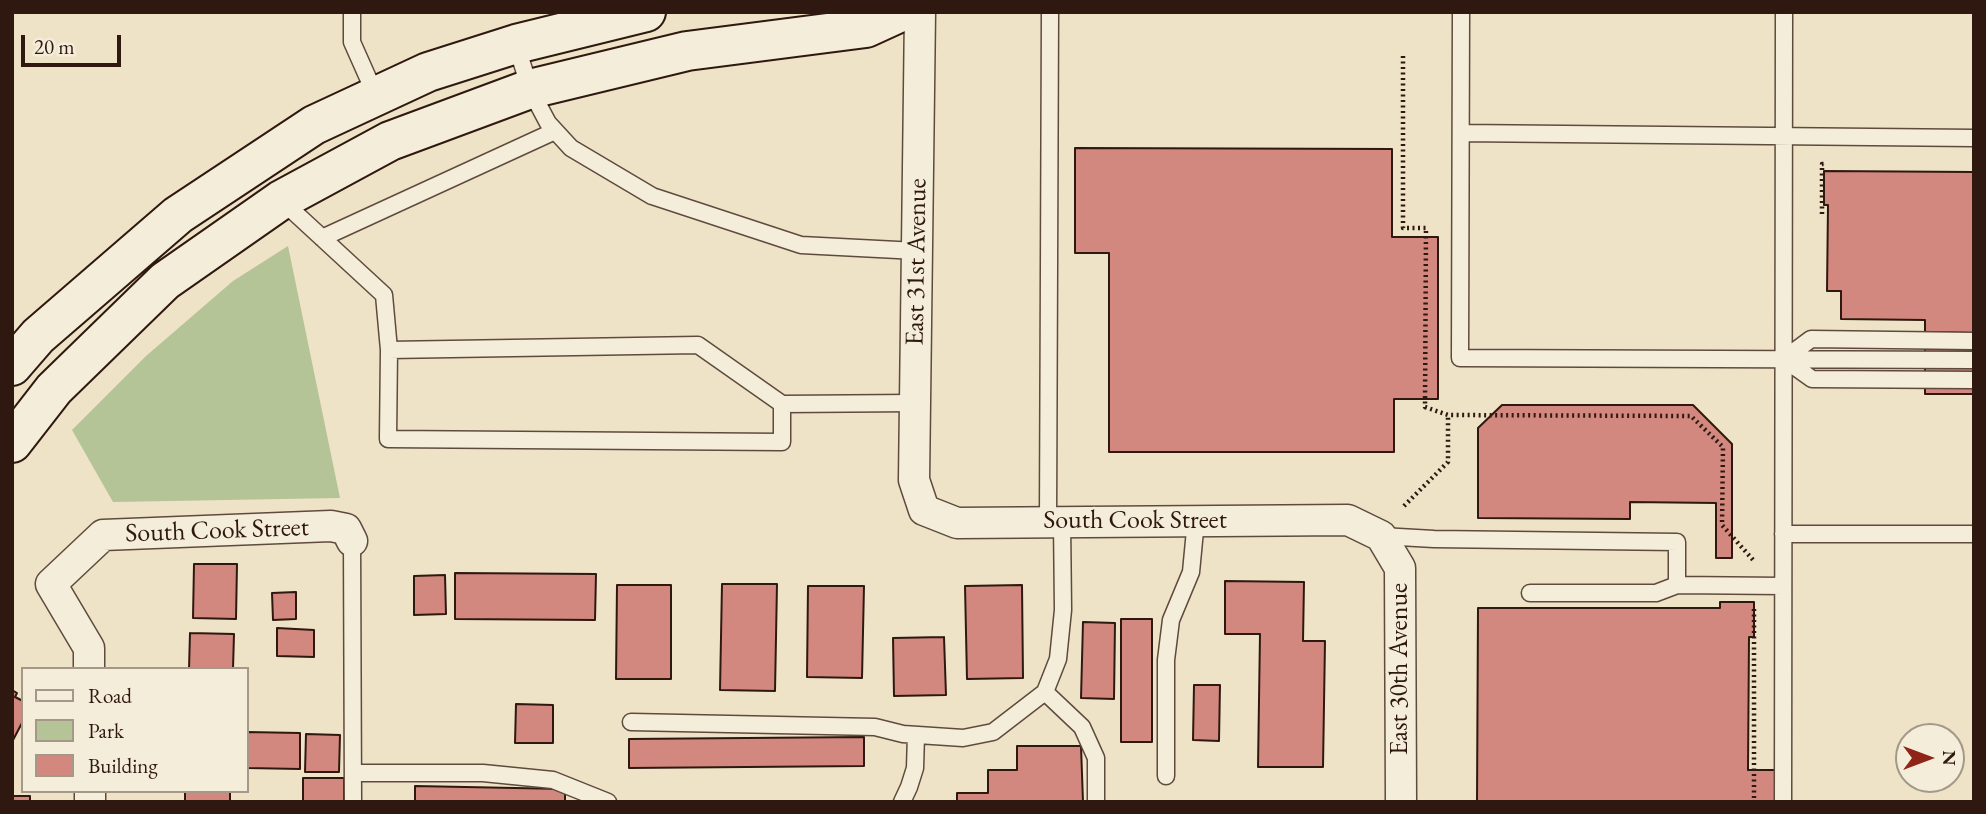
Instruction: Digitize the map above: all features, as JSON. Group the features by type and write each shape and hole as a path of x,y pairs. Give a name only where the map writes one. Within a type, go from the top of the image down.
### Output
{"main road":[{"path":"12,366 38,336 178,215 314,125 428,72 516,44 646,12"},
{"path":"12,443 54,389 165,281 281,200 390,141 530,89 687,51 866,27 901,12"}],"street":[{"name":"East 31st Avenue","path":"920,12 914,480 924,510"},
{"name":"South Cook Street","path":"924,510 957,523 1348,520 1381,536"},
{"name":"South Cook Street","path":"89,667 89,648 51,584 103,535 331,526 346,529 352,541"},
{"name":"East 30th Avenue","path":"1381,536 1400,568 1401,802"}],"lane":[{"path":"352,12 352,42 376,96"},
{"path":"631,722 875,727 903,734 963,738 993,732 1045,692 1058,659 1063,610 1055,521 1050,12"},
{"path":"1461,12 1460,358 1974,360"},
{"path":"1783,802 1784,12"},
{"path":"516,44 530,89 555,131 571,148 652,196 801,244 917,251"},
{"path":"322,238 555,131"},
{"path":"1461,133 1974,138"},
{"path":"281,200 384,295 389,350 388,439 782,442 782,404"},
{"path":"1784,359 1811,340 1974,341"},
{"path":"389,350 698,345 782,404 915,403"},
{"path":"1784,359 1812,379 1974,380"},
{"path":"1166,776 1166,660 1171,620 1191,572 1196,520"},
{"path":"1783,534 1974,534"},
{"path":"1381,536 1677,542 1677,585"},
{"path":"352,541 353,802"},
{"path":"1530,593 1656,593 1677,585 1783,586"},
{"path":"1045,692 1082,727 1096,758 1096,802"},
{"path":"901,802 915,768 916,735"},
{"path":"353,774 483,773 553,779 608,802"}],"path":[{"path":"1403,56 1403,228 1426,228 1425,407 1448,415 1691,416 1723,447 1722,525 1755,562"},
{"path":"1822,214 1822,164 1836,164"},
{"path":"1404,506 1448,462 1448,415"},
{"path":"1754,608 1755,802"}],"green space":[{"path":"288,246 340,498 113,502 72,430 146,356 233,281"}],"building":[{"path":"1075,148 1392,149 1392,237 1438,237 1438,399 1394,399 1394,452 1109,452 1109,253 1075,253"},
{"path":"1824,171 1974,172 1974,333 1925,332 1925,320 1841,319 1841,291 1827,291 1828,205 1824,205"},
{"path":"1925,332 1974,333 1973,394 1925,394"},
{"path":"1502,405 1693,405 1732,444 1732,558 1716,558 1716,503 1630,502 1630,519 1478,518 1478,428"},
{"path":"194,564 237,564 236,619 193,618"},
{"path":"455,573 596,574 595,620 455,619"},
{"path":"445,575 446,614 414,615 414,576"},
{"path":"1225,581 1304,582 1303,641 1325,641 1323,767 1258,767 1260,634 1225,634"},
{"path":"722,584 777,584 775,691 720,690"},
{"path":"617,585 671,585 671,679 616,679"},
{"path":"1022,585 1023,678 967,679 965,586"},
{"path":"808,586 864,586 862,678 807,677"},
{"path":"296,592 296,619 273,620 272,593"},
{"path":"1720,602 1754,602 1754,637 1749,637 1748,770 1776,770 1776,802 1477,802 1478,608 1720,608"},
{"path":"1121,619 1152,619 1152,742 1121,742"},
{"path":"1083,622 1115,623 1114,699 1081,698"},
{"path":"277,628 314,630 314,657 277,656"},
{"path":"190,633 234,634 233,667 189,667"},
{"path":"944,637 946,695 894,696 893,638"},
{"path":"1194,685 1220,685 1219,741 1193,740"},
{"path":"12,690 17,693 15,697 21,700 21,725 12,742"},
{"path":"516,704 553,705 553,743 515,743"},
{"path":"248,732 300,733 300,769 248,768"},
{"path":"306,734 340,735 339,772 305,772"},
{"path":"864,737 864,766 629,768 629,739"},
{"path":"1017,746 1081,746 1083,802 957,802 957,793 988,793 988,770 1017,770"},
{"path":"303,778 344,778 344,802 303,802"},
{"path":"415,786 565,789 565,802 415,802"},
{"path":"185,793 230,793 230,802 185,802"},
{"path":"12,796 30,796 30,802 12,802"}]}
